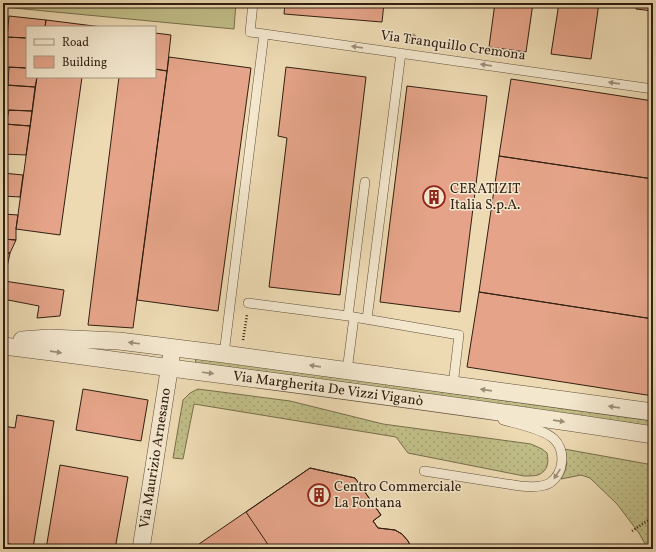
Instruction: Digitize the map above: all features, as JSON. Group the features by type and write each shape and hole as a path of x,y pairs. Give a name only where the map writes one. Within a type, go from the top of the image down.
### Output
{"street":[{"name":"Via Margherita De Vizzi Viganò","path":"3,341 49,338 111,341 233,355 653,412"},
{"name":"Via Margherita De Vizzi Viganò","path":"3,346 353,391 653,435"},
{"name":"Via Maurizio Arnesano","path":"141,549 173,348"},
{"path":"612,429 653,445"}],"lane":[{"name":"Via Tranquillo Cremona","path":"253,3 250,32 653,89"},
{"path":"233,355 264,34"},
{"path":"367,319 401,53"},
{"path":"347,371 365,182"},
{"path":"248,303 367,319 459,335 453,385"},
{"path":"424,471 535,487 550,483 559,473 562,463 561,451 554,439 543,432 461,407"}],"path":[{"path":"233,355 248,303"},
{"path":"632,531 653,517"}],"shaded area":[{"path":"3,3 236,3 234,29 3,7"},
{"path":"196,358 653,421 653,428 195,365"},
{"path":"198,389 290,401 383,424 531,444 547,453 548,463 546,469 538,475 524,476 408,453 396,437 194,404 183,459 173,458 183,400 190,393"},
{"path":"564,449 653,465 653,549 648,549 639,533 617,504 590,478 581,475 561,479 567,464"}],"building":[{"path":"285,3 384,3 382,22 284,14"},
{"path":"495,3 533,3 526,52 489,47"},
{"path":"559,3 599,3 591,59 551,54"},
{"path":"599,3 618,3 618,6"},
{"path":"637,3 653,3 653,11 636,9"},
{"path":"9,16 46,20 45,26 26,26 26,38 7,37"},
{"path":"46,20 94,26 45,26"},
{"path":"156,33 171,35 167,71 156,69"},
{"path":"3,37 26,38 26,68 3,67"},
{"path":"169,57 251,68 218,311 137,300"},
{"path":"9,67 26,68 26,78 37,78 35,87 8,85"},
{"path":"286,67 366,77 340,295 269,287 287,138 278,136"},
{"path":"156,69 167,71 133,328 88,325 119,78 156,78"},
{"path":"37,78 82,78 60,235 16,229"},
{"path":"511,79 653,101 653,179 499,156"},
{"path":"3,85 35,87 32,111 3,110"},
{"name":"CERATIZIT Italia S.p.A.","path":"407,86 487,96 460,312 380,302"},
{"path":"9,110 32,111 30,126 6,124"},
{"path":"3,124 30,126 26,155 3,154"},
{"path":"499,156 653,179 653,319 479,292"},
{"path":"3,173 23,175 20,197 3,196"},
{"path":"3,214 18,215 16,240 3,239"},
{"path":"3,239 16,240 10,253 3,253"},
{"path":"3,253 10,253 4,281 3,281"},
{"path":"4,281 64,290 60,316 37,318 39,306 3,299"},
{"path":"479,292 653,319 653,396 467,367"},
{"path":"83,389 148,400 141,441 76,430"},
{"path":"17,415 54,421 33,548 3,543 3,426 15,428"},
{"path":"60,465 128,477 115,549 46,549"},
{"name":"Centro Commerciale La Fontana","path":"310,468 355,478 381,515 373,521 378,528 395,530 402,534 412,549 198,549 199,544"},
{"name":"Centro Commerciale La Fontana","path":"310,468 355,478 381,515 373,521 378,528 395,530 402,534 412,549 271,549 246,512"}],"place":[{"name":"CERATIZIT Italia S.p.A.","path":"434,197"},
{"name":"Centro Commerciale La Fontana","path":"319,495"}]}
